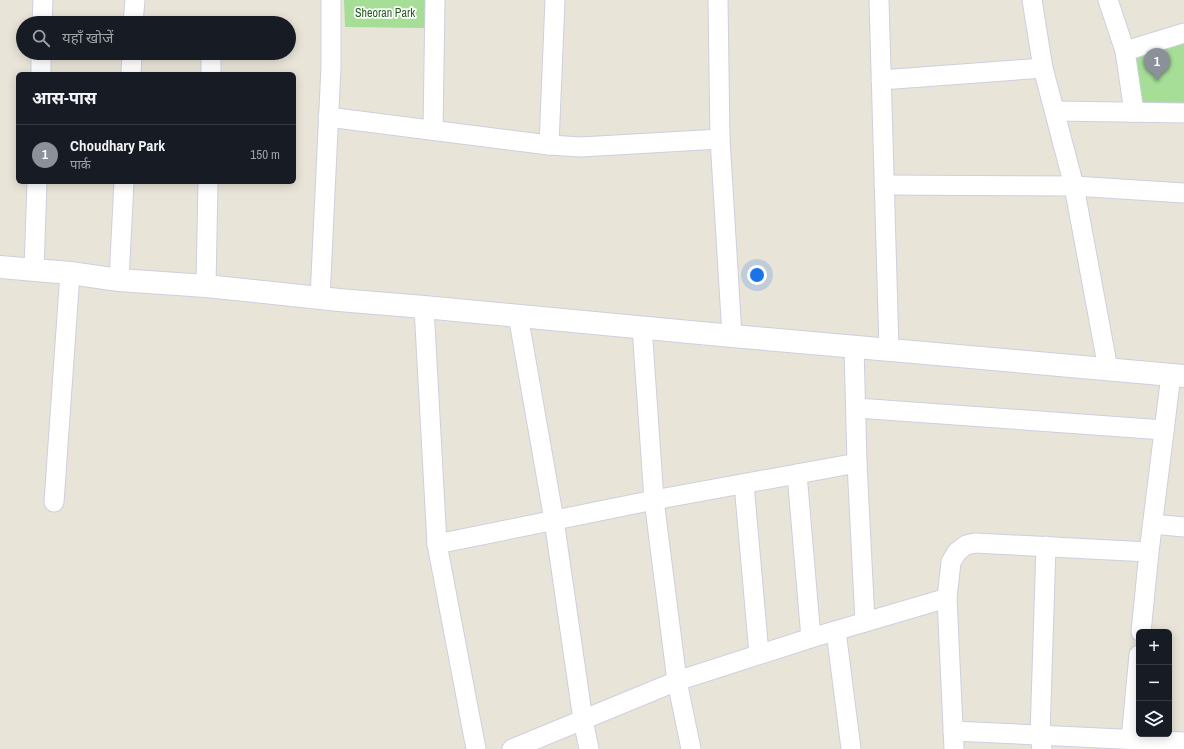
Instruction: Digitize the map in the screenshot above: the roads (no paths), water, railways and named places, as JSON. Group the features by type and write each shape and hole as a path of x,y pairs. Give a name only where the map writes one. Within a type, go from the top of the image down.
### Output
{"main road":[{"path":"0,267 70,273 119,280 206,286 732,336 1178,375"}],"street":[{"path":"42,16 43,0"},
{"path":"134,16 135,0"},
{"path":"320,298 330,67 331,0"},
{"path":"433,130 435,0"},
{"path":"549,145 555,0"},
{"path":"718,0 720,139 732,336"},
{"path":"879,0 889,349"},
{"path":"1032,0 1043,68 1074,186 1108,369"},
{"path":"1108,0 1124,51 1134,112"},
{"path":"1124,51 1184,33"},
{"path":"41,60 41,72"},
{"path":"130,72 131,60"},
{"path":"211,60 211,72"},
{"path":"882,80 1043,68"},
{"path":"1054,111 1184,113"},
{"path":"328,116 549,145 581,147 720,139"},
{"path":"34,270 37,184"},
{"path":"119,280 124,184"},
{"path":"206,286 208,184"},
{"path":"884,185 1074,186 1184,193"},
{"path":"54,502 70,273"},
{"path":"424,307 437,544 476,749"},
{"path":"518,315 554,520 583,720 589,749"},
{"path":"642,327 654,500 677,681 691,749"},
{"path":"854,346 857,463 865,622"},
{"path":"1141,629 1164,430 1178,375"},
{"path":"856,408 1164,430"},
{"path":"437,544 654,500 857,463"},
{"path":"796,474 811,638"},
{"path":"744,484 759,654"},
{"path":"1153,524 1184,527"},
{"path":"1149,552 975,542 966,545 957,552 952,562 948,598 953,740 1089,743 1131,739 1181,744"},
{"path":"1041,742 1046,546"},
{"path":"512,749 677,681 811,638 948,598"},
{"path":"836,631 851,749"},
{"path":"1131,739 1138,665"}],"place":[{"name":"Choudhary Park","path":"1157,81"}],"park label":[{"name":"Sheoran Park","path":"385,13"}]}
